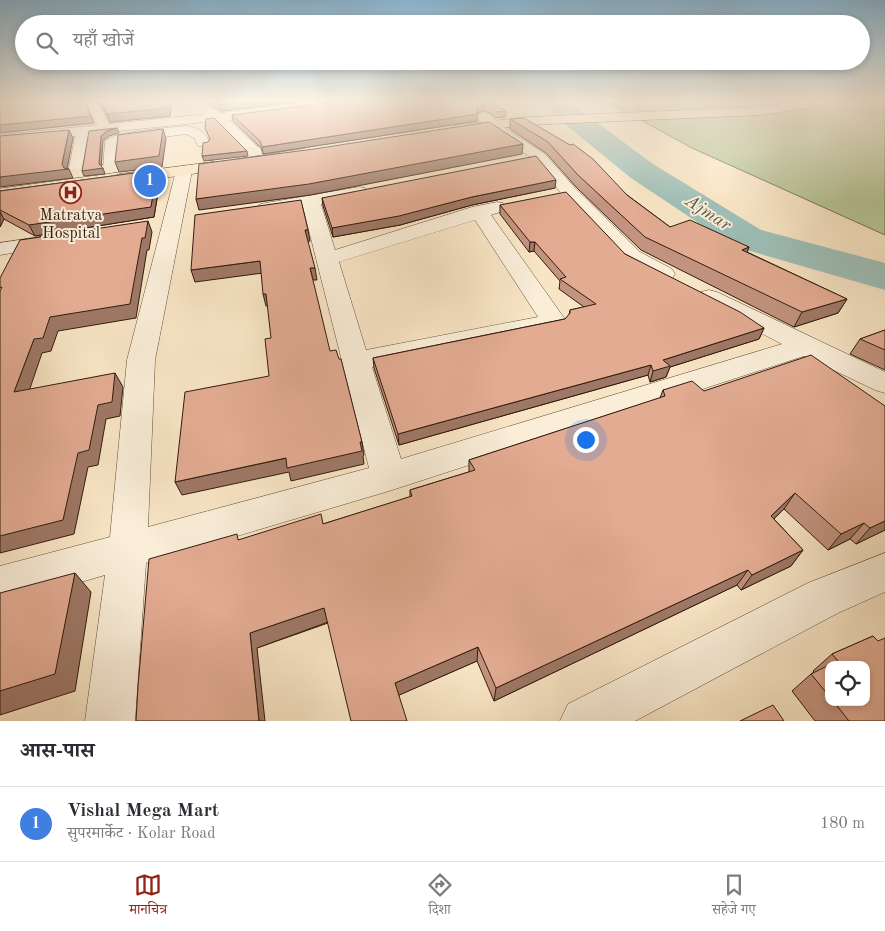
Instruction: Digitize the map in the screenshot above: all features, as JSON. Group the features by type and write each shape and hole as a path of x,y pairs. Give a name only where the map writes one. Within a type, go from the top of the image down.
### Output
{"main road":[{"path":"0,183 255,152 314,148 184,171 0,194"}],"street":[{"path":"0,140 44,135"},
{"path":"76,174 82,135"},
{"path":"110,169 112,141 151,135"},
{"path":"198,135 202,143"},
{"path":"237,135 255,152"},
{"path":"512,135 540,157 560,194 632,258 806,346 885,382"},
{"path":"511,162 540,157"},
{"path":"110,721 128,549 141,360 184,171"},
{"path":"252,210 311,202 377,189"},
{"path":"311,202 389,477"},
{"path":"326,259 479,211 515,203"},
{"path":"356,361 554,322 479,211"},
{"path":"2,252 71,238"},
{"path":"0,586 389,477 806,346"},
{"path":"585,721 823,598 885,572"}],"green space":[{"path":"668,135 885,135 885,235 692,148"}],"building":[{"path":"68,135 62,164 64,168 69,169 0,177 0,136"},
{"path":"88,135 103,135 99,164 103,168 82,171"},
{"path":"118,135 162,135 159,156 115,162"},
{"path":"208,135 231,135 247,151 202,156 203,143 208,142 210,139"},
{"path":"253,135 342,135 262,147 260,141"},
{"path":"407,135 509,135 523,144 309,184 196,199 199,164"},
{"path":"536,135 552,135 570,145 573,144 593,159 627,195 670,227 690,220 749,247 742,250 847,299 802,312 645,237 578,175 548,142"},
{"path":"536,156 556,180 472,197 399,216 332,228 322,198"},
{"path":"157,170 151,207 29,225 0,210 0,191"},
{"path":"566,192 625,254 740,312 764,328 663,360 670,366 653,371 651,365 398,434 373,358 565,319 570,310 596,304 560,279 566,277 535,242 530,242 500,205"},
{"path":"301,200 308,230 305,230 315,268 310,268 330,351 336,350 339,359 341,359 362,442 360,442 362,451 287,468 286,458 175,482 185,392 269,376 265,339 271,338 266,294 263,294 260,261 191,270 195,215"},
{"path":"148,221 145,238 142,238 130,304 50,317 43,338 34,339 14,392 115,373 112,402 98,405 89,450 78,453 63,520 0,536 0,291 2,287 0,288 0,278 20,240"},
{"path":"885,330 885,350 860,339"},
{"path":"811,355 885,406 885,521 870,528 864,523 841,534 795,493 771,516 803,550 752,575 748,570 496,688 478,647 395,683 407,721 351,721 324,608 250,633 259,721 136,721 149,559 237,534 238,540 321,514 323,524 412,496 410,490 475,470 469,460 665,396 663,390 692,381 704,391"},
{"path":"75,573 55,674 0,691 0,593"},
{"path":"873,636 878,641 885,638 885,721 849,721 837,706 870,706 870,661 838,661 832,654"},
{"path":"825,667 825,691 811,674"},
{"path":"773,705 784,721 740,721"}],"waterway":[{"name":"Ajmar","path":"595,135 642,171 747,238 885,277"}],"place":[{"name":"Vishal Mega Mart","path":"150,181"},
{"name":"Matratva Hospital","path":"71,192"}]}
